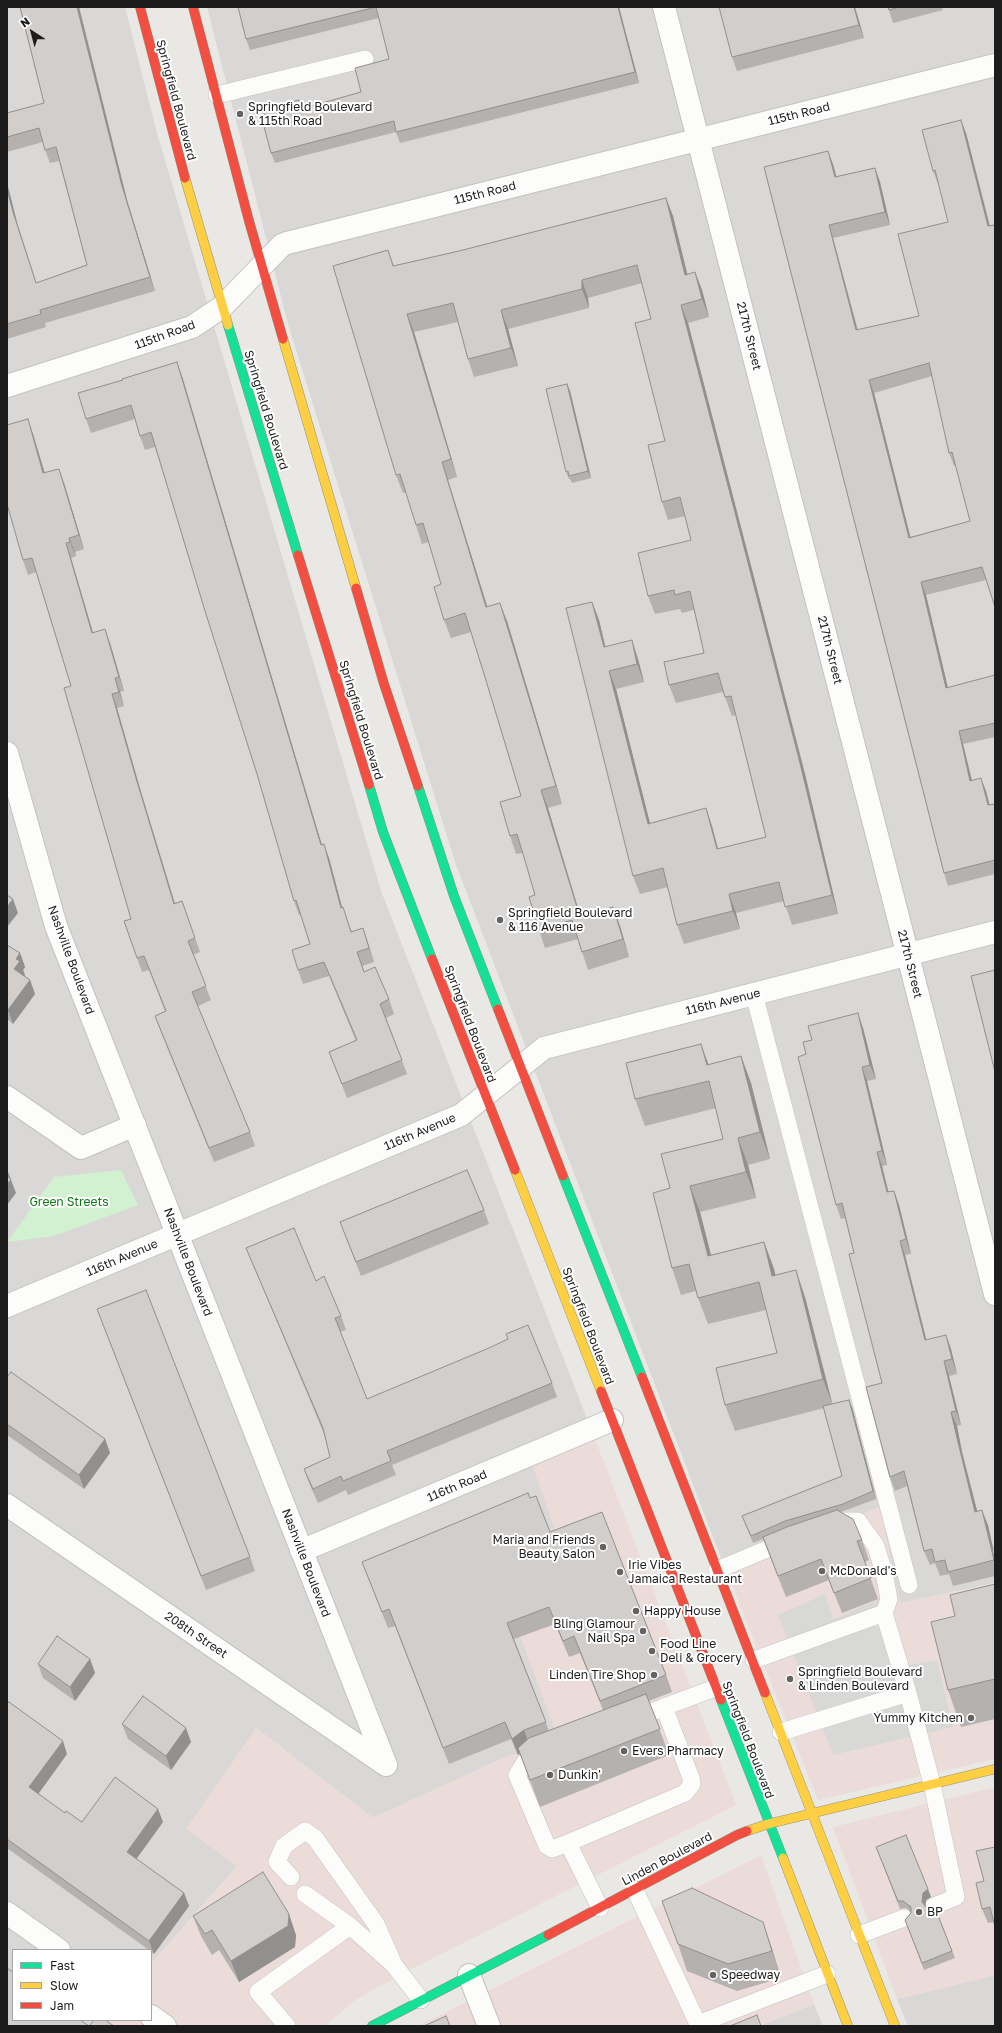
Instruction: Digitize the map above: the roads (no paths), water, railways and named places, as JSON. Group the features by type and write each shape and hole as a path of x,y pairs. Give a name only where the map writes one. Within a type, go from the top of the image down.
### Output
{"main road":[{"name":"Springfield Boulevard","path":"140,7 170,127 222,307 383,832 715,1688 848,2026"},
{"path":"193,7 262,267 384,684 454,896 717,1570 754,1660 811,1814 895,2026"},
{"name":"Linden Boulevard","path":"372,2026 635,1890 736,1835 768,1824 995,1769"}],"street":[{"name":"217th Street","path":"664,7 995,1294"},
{"name":"115th Road","path":"7,386 192,327 222,307 282,245 287,243 698,138 995,65"},
{"name":"Nashville Boulevard","path":"7,753 56,926 386,1765"},
{"name":"116th Avenue","path":"7,1306 461,1115 544,1048 995,932"},
{"path":"7,1097 81,1148 134,1125"},
{"name":"116th Road","path":"302,1551 612,1420"},
{"name":"208th Street","path":"7,1506 386,1765"},
{"path":"7,1913 57,1949"},
{"path":"469,1975 489,2026"},
{"path":"152,2017 165,2026"}],"lane":[{"path":"217,95 365,59"},
{"path":"754,994 909,1585"},
{"path":"717,1570 810,1532 843,1521 858,1521 865,1528 876,1546 884,1573 889,1599 884,1613 908,1693 932,1784 956,1897 934,1906"},
{"path":"754,1660 884,1613"},
{"path":"614,1726 715,1688"},
{"path":"781,1732 908,1693"},
{"path":"556,1748 525,1762 517,1775 543,1842 552,1849 685,1793 689,1789 691,1778 664,1707"},
{"path":"291,1878 277,1862 284,1846 305,1831 315,1838 376,1924 394,1965"},
{"path":"568,1843 600,1908"},
{"path":"635,1890 698,2024 827,1974"},
{"path":"305,1894 350,1926 394,1965 421,2000"},
{"path":"859,1935 904,1918"},
{"path":"287,2026 258,1992 350,1926"}],"place":[{"name":"Springfield Boulevard & 115th Road","path":"240,114"},
{"name":"Springfield Boulevard & 116 Avenue","path":"500,920"},
{"name":"Maria and Friends Beauty Salon","path":"603,1547"},
{"name":"McDonald's","path":"822,1571"},
{"name":"Irie Vibes Jamaica Restaurant","path":"620,1572"},
{"name":"Happy House","path":"636,1611"},
{"name":"Bling Glamour Nail Spa","path":"643,1631"},
{"name":"Food Line Deli & Grocery","path":"652,1651"},
{"name":"Linden Tire Shop","path":"654,1675"},
{"name":"Springfield Boulevard & Linden Boulevard","path":"790,1679"},
{"name":"Yummy Kitchen","path":"971,1718"},
{"name":"Evers Pharmacy","path":"624,1751"},
{"name":"Dunkin'","path":"550,1775"},
{"name":"BP","path":"919,1912"},
{"name":"Speedway","path":"713,1975"}],"park label":[{"name":"Green Streets","path":"69,1202"}]}
